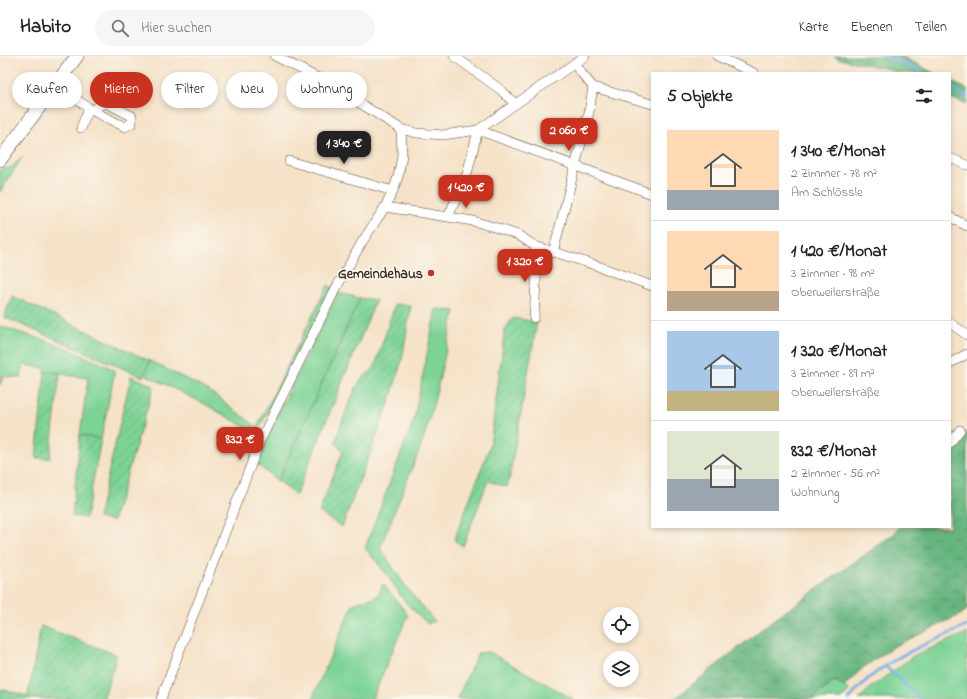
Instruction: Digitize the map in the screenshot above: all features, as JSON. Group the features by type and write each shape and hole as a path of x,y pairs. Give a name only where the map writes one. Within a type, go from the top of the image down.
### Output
{"street":[{"path":"64,72 77,56"},
{"path":"275,56 326,82 401,129 416,133 443,135 478,130 585,56"},
{"path":"454,56 501,90 515,104"},
{"path":"717,56 752,72"},
{"path":"574,64 593,87 651,104"},
{"path":"553,253 589,112 593,87"},
{"path":"81,128 91,109 82,103"},
{"path":"0,160 38,108"},
{"path":"161,699 260,442 335,290 393,191 398,177 402,155 401,129"},
{"path":"478,130 651,194"},
{"path":"448,217 467,174 478,130"},
{"path":"951,158 967,165"},
{"path":"289,161 393,191"},
{"path":"385,207 448,217 498,228 518,235 535,246 553,253 595,265 651,286"},
{"path":"951,218 967,226"},
{"path":"534,318 536,263 535,246"},
{"path":"951,324 967,335"},
{"path":"951,362 967,354"},
{"path":"951,442 960,430"}],"green space":[{"path":"834,56 901,56 932,72 895,72 888,69 839,59"},
{"path":"951,81 967,89 967,104 951,98"},
{"path":"23,156 0,192 0,169 10,168"},
{"path":"328,285 332,288 258,431 247,428 203,403 144,374 150,361 208,390 257,427"},
{"path":"338,293 360,298 278,481 258,465 256,458"},
{"path":"12,296 150,361 143,377 4,317"},
{"path":"360,298 376,300 296,495 278,481"},
{"path":"395,304 411,306 402,360 389,403 342,527 319,512 343,451 335,443 356,388 362,379 375,366"},
{"path":"436,309 455,311 435,398 424,438 380,548 406,587 434,621 428,624 406,603 385,572 365,548 414,419"},
{"path":"513,318 537,322 509,480 507,487 488,481 463,546 454,540 490,446 505,329"},
{"path":"0,326 62,346 115,370 101,439 80,435 88,378 45,372 45,368 23,365 21,378 3,376 0,386"},
{"path":"45,372 60,373 50,458 36,458"},
{"path":"131,376 154,386 113,521 98,518"},
{"path":"967,432 967,610 960,615 895,646 864,667 844,687 835,681 812,699 674,699 768,624 895,533 898,528 951,528 951,455"},
{"path":"80,435 101,439 86,518 72,516"},
{"path":"383,584 408,615 372,699 312,699 353,604 378,596"},
{"path":"41,626 117,655 103,699 0,699 0,689 28,696"},
{"path":"967,633 967,699 859,699 870,688 915,655"},
{"path":"489,652 573,699 457,699 478,653"},
{"path":"835,681 849,690 842,699 812,699"}],"waterway":[{"path":"883,56 915,68 921,72"},
{"path":"951,89 967,96"},
{"path":"849,699 874,674 888,664 918,647 967,626"},
{"path":"885,666 921,699"}],"place":[{"name":"Gemeindehaus","path":"431,273"}]}
